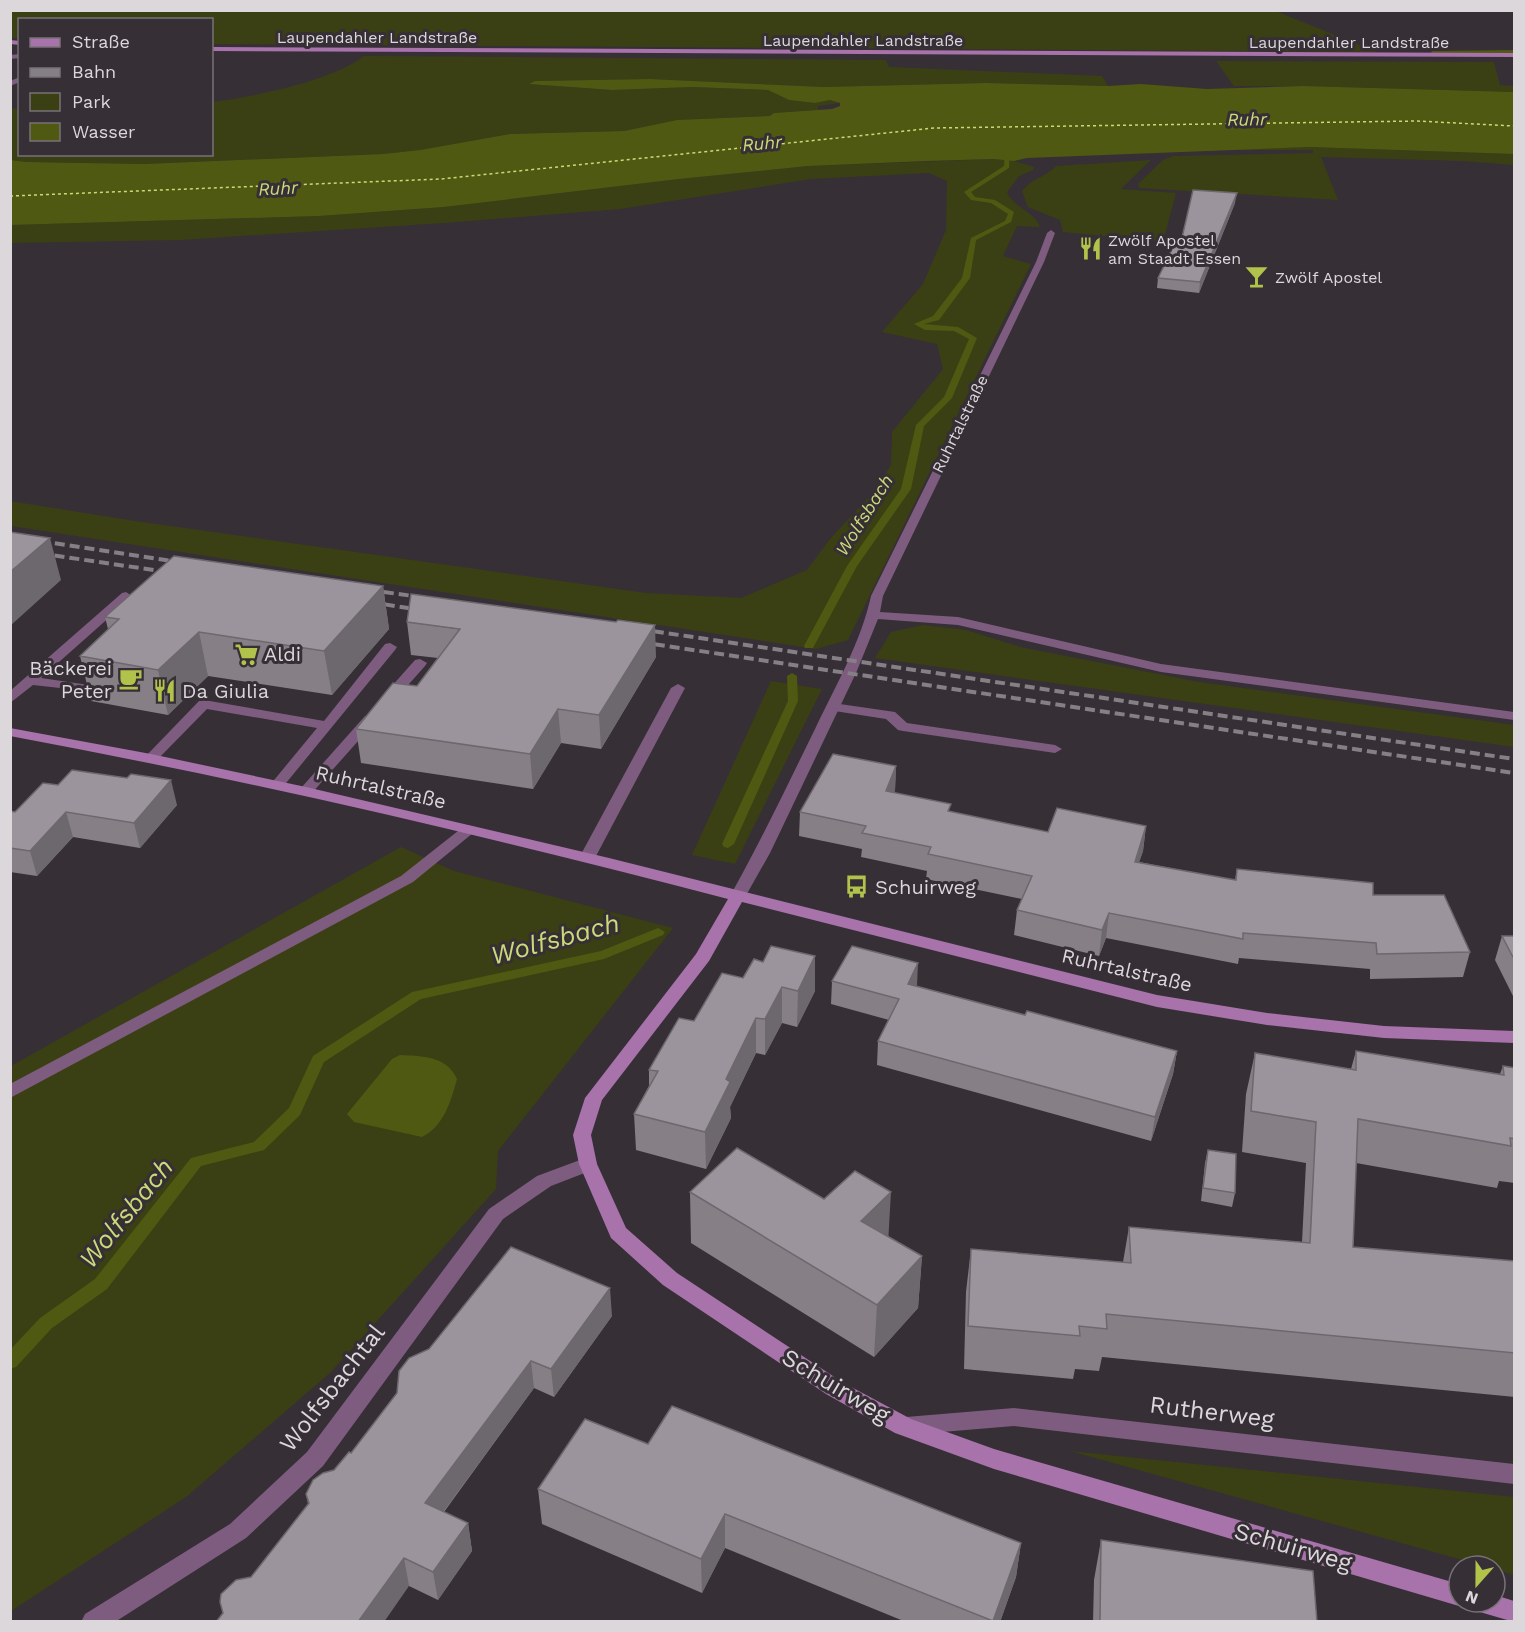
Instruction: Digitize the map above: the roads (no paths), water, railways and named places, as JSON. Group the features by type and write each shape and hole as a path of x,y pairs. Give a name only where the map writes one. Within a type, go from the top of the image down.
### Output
{"main road":[{"name":"Laupendahler Landstraße","path":"213,49 829,54 1515,55"},
{"name":"Ruhrtalstraße","path":"10,732 151,758 306,791 587,858 1157,1001 1267,1018 1384,1032 1515,1036"},
{"name":"Schuirweg","path":"738,896 703,957 594,1098 582,1135 588,1164 618,1233 670,1279 834,1388 903,1426 994,1459 1447,1592"}],"street":[{"name":"Ruhrtalstraße","path":"738,896 762,853 855,661 873,615 877,596 1040,262 1051,233"},
{"path":"10,699 126,596"},
{"path":"873,615 958,621 1161,668 1515,716"},
{"path":"277,785 390,647"},
{"path":"306,791 420,663"},
{"path":"31,681 92,689"},
{"path":"587,858 678,688"},
{"path":"151,758 204,704 327,726"},
{"path":"833,707 890,715 903,727 1055,749"},
{"path":"10,1092 406,879 468,830"},
{"name":"Wolfsbachtal","path":"93,1622 238,1530 307,1467 322,1450 496,1214 544,1181 588,1164"},
{"name":"Rutherweg","path":"903,1426 1014,1417 1515,1474"}],"water":[{"name":"Ruhr","path":"650,79 824,87 985,83 1108,86 1141,84 1207,89 1303,86 1514,92 1514,154 1310,147 1027,158 1014,161 994,159 808,166 444,207 319,216 11,225 11,160 144,164 383,154 420,150 510,134 624,131 677,120 770,116 774,113 832,109 840,106 840,103 830,100 815,103 789,100 768,90 692,87 612,90 529,84 535,81"},
{"path":"400,1055 433,1059 453,1071 457,1079 446,1112 436,1126 422,1137 354,1122 347,1114 392,1059"}],"waterway":[{"path":"1432,53 1514,52"},
{"name":"Wolfsbach","path":"809,646 852,566 906,489 920,425 948,398 973,338 955,329 925,328 918,324 936,318 966,278 973,239 1008,222 1012,213 993,201 973,199 967,192 1007,167 1007,147"},
{"name":"Wolfsbach","path":"728,844 793,701 792,676"},
{"name":"Wolfsbach","path":"10,1362 46,1323 101,1284 196,1162 259,1146 295,1111 318,1059 417,995 604,955 658,932"}],"railway":[{"path":"10,537 50,543"},
{"path":"40,541 185,563"},
{"path":"10,549 174,573"},
{"path":"369,590 428,598"},
{"path":"370,602 426,611"},
{"path":"639,629 1514,759"},
{"path":"640,642 1514,773"}],"place":[{"name":"Zwölf Apostel am Staadt Essen","path":"1090,249"},
{"name":"Zwölf Apostel","path":"1257,277"},
{"name":"Aldi","path":"246,654"},
{"name":"Bäckerei Peter","path":"130,679"},
{"name":"Da Giulia","path":"164,691"},
{"name":"Schuirweg","path":"857,887"}]}
